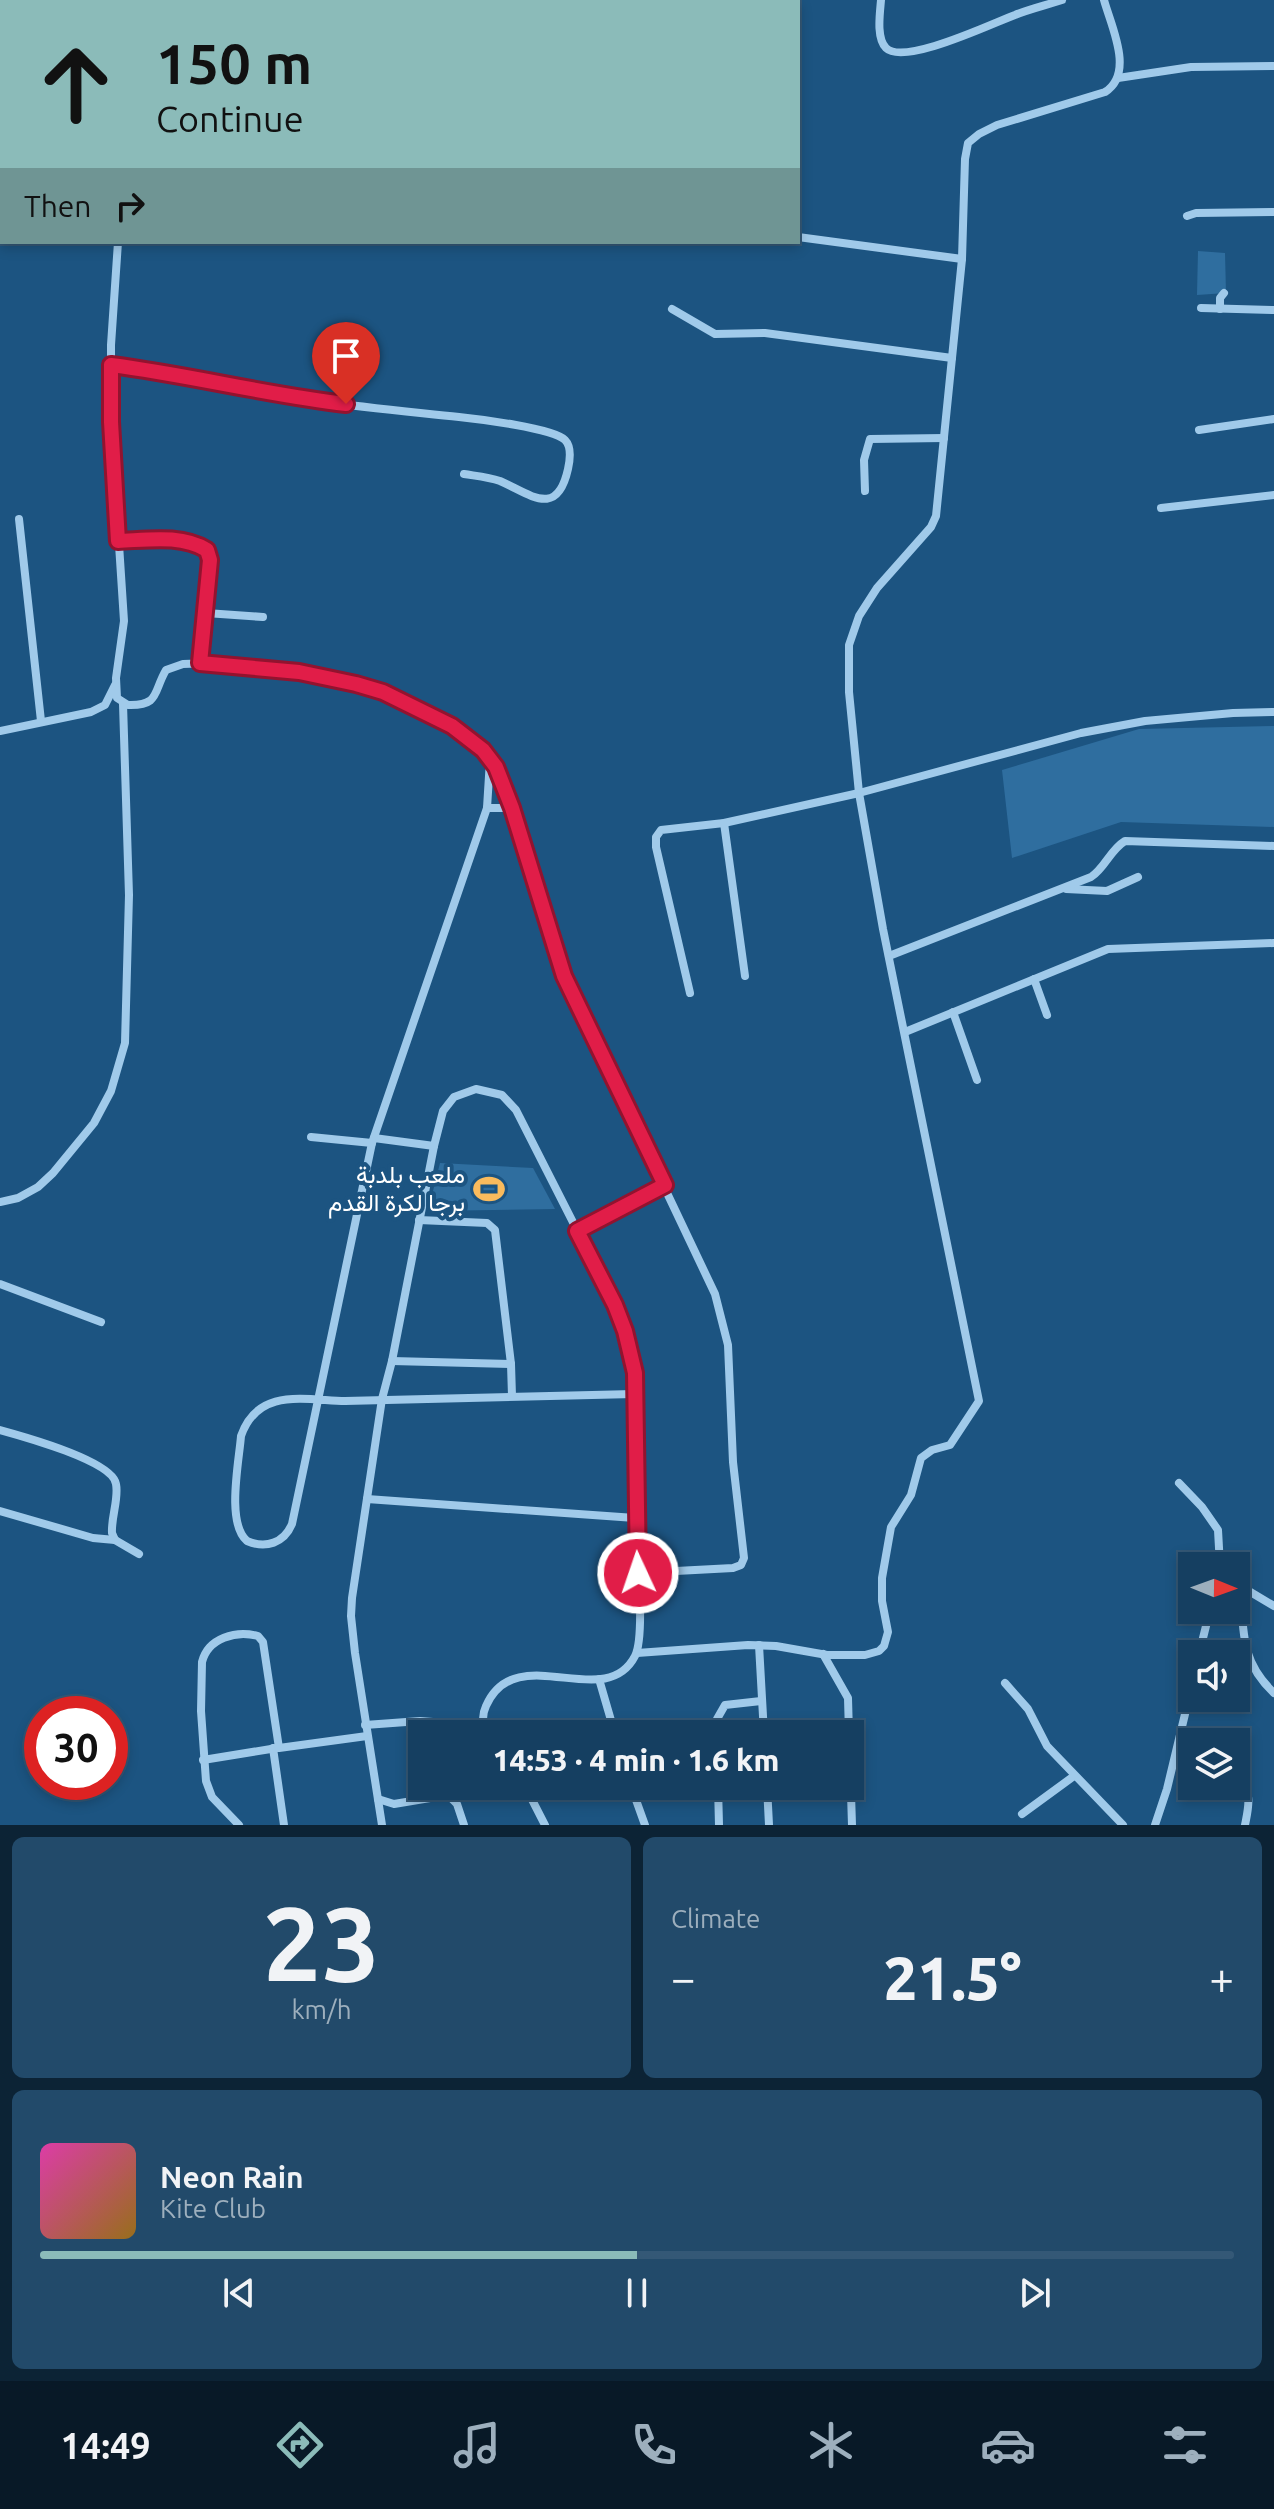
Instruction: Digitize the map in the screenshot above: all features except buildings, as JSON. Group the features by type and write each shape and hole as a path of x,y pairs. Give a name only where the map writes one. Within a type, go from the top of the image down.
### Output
{"street":[{"path":"881,0 881,40 887,50 895,53 942,44 1013,15 1062,0"},
{"path":"637,1653 759,1645 823,1654 865,1655 879,1651 888,1632 882,1601 882,1578 891,1527 911,1495 921,1458 932,1450 950,1445 979,1399 938,1210 859,793 849,692 850,638 859,616 877,588 934,520 940,493 962,259 968,143 997,125 1105,92 1113,86 1118,78 1119,52 1104,0"},
{"path":"1118,78 1191,67 1274,66"},
{"path":"1187,216 1196,213 1274,212"},
{"path":"800,237 962,259"},
{"path":"0,1202 18,1198 38,1187 88,1130 111,1091 125,1043 129,895 123,704 117,698 115,685 124,621 111,422 118,244"},
{"path":"1220,309 1220,298 1224,293"},
{"path":"1201,308 1274,310"},
{"path":"672,309 715,334 765,333 952,358"},
{"path":"111,365 320,401 469,418 544,431 563,438 569,447 565,481 554,497 549,499 532,497 491,478 464,474"},
{"path":"1199,430 1274,419"},
{"path":"865,491 864,460 870,439 944,438"},
{"path":"1161,508 1274,495"},
{"path":"19,519 41,721"},
{"path":"118,541 164,539 188,542 207,550 210,560 200,663"},
{"path":"206,613 263,617"},
{"path":"123,704 142,704 154,699 163,675 169,668 183,664 200,663 335,677 383,692 452,726 476,742 496,767 512,808 564,976 665,1185 715,1294 725,1325 733,1462 744,1558 741,1565 733,1568 638,1573"},
{"path":"0,731 78,716 98,709 105,705 115,685"},
{"path":"690,993 677,947 655,839 658,832 664,829 724,823 859,793 1081,733 1145,721 1274,712"},
{"path":"490,759 487,808 373,1141 318,1399 289,1531 271,1544 259,1545 247,1541 238,1528 235,1506 244,1426 256,1411 278,1401 318,1399 634,1394"},
{"path":"487,808 512,808"},
{"path":"724,823 745,976"},
{"path":"889,956 1095,875 1111,852 1125,841 1274,846"},
{"path":"1057,889 1107,891 1138,877"},
{"path":"905,1032 1108,949 1274,943"},
{"path":"1034,979 1047,1015"},
{"path":"953,1012 977,1080"},
{"path":"382,1825 351,1616 382,1399 434,1146 443,1111 454,1097 476,1089 502,1095 521,1118 625,1331 635,1373 638,1573 637,1653 619,1672 599,1679 518,1676 503,1684 490,1697 482,1716 483,1720"},
{"path":"311,1137 434,1146"},
{"path":"577,1231 665,1185"},
{"path":"419,1220 487,1223 494,1228 511,1364 512,1396"},
{"path":"0,1284 101,1322"},
{"path":"392,1361 511,1364"},
{"path":"0,1430 64,1450 112,1474 117,1485 111,1523 115,1540"},
{"path":"1179,1483 1195,1498 1218,1530 1219,1552"},
{"path":"367,1499 635,1518"},
{"path":"0,1511 93,1538 115,1540 139,1554"},
{"path":"1250,1592 1274,1606"},
{"path":"1242,1624 1251,1666 1274,1693"},
{"path":"239,1825 212,1797 206,1781 201,1699 205,1651 213,1642 254,1634 264,1645 284,1825"},
{"path":"759,1645 763,1720"},
{"path":"823,1654 848,1698 849,1720"},
{"path":"599,1679 611,1720"},
{"path":"1005,1683 1028,1709 1047,1746 1123,1825"},
{"path":"717,1720 725,1705 761,1701"},
{"path":"1155,1825 1186,1712"},
{"path":"365,1725 408,1722"},
{"path":"203,1760 367,1736"},
{"path":"1174,1764 1178,1765"},
{"path":"1022,1814 1074,1776"},
{"path":"378,1799 394,1804 448,1795 457,1804 464,1825"},
{"path":"533,1800 545,1825"},
{"path":"636,1800 645,1825"},
{"path":"718,1800 719,1825"},
{"path":"768,1800 769,1825"},
{"path":"851,1800 852,1825"},
{"path":"1245,1825 1246,1800"}],"shaded area":[{"path":"1198,251 1225,253 1226,293 1197,295"},
{"path":"1274,726 1274,827 1121,822 1012,858 1002,770 1139,729"},
{"name":"ملعب بلدبة برجا لكرة القدم","path":"440,1163 533,1168 555,1209 428,1211"}],"place":[{"name":"ملعب بلدبة برجا لكرة القدم","path":"489,1189"}],"route":[{"path":"346,404 111,365 118,541 164,539 188,542 207,550 210,560 200,663 335,677 383,692 466,734 496,767 512,808 564,976 665,1185 577,1231 615,1305 635,1373 638,1573"}]}
